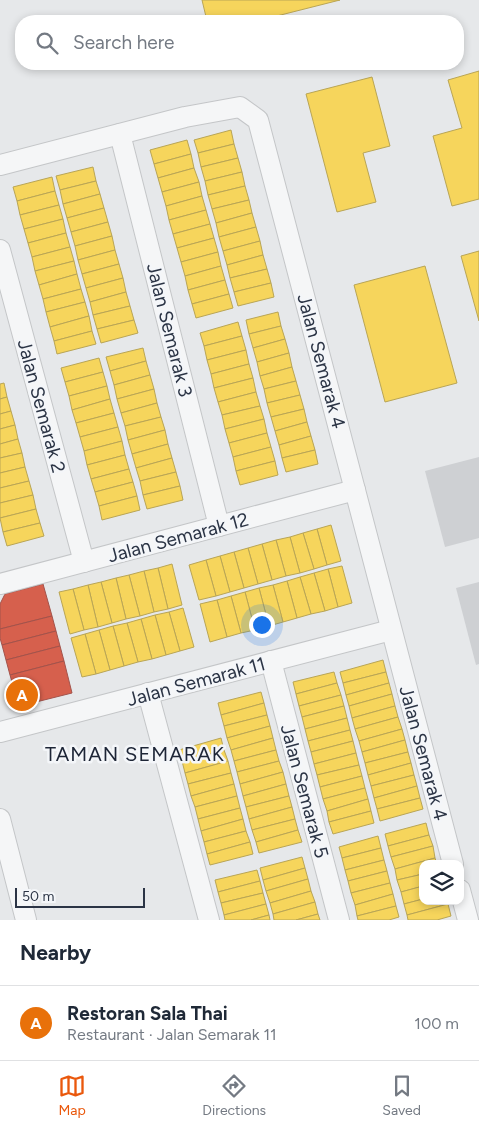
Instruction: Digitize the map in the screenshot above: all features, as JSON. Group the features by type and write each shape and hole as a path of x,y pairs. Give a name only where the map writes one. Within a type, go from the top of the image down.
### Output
{"street":[{"name":"Jalan Semarak 4","path":"0,165 185,117 240,107 258,120 452,860"},
{"name":"Jalan Semarak 3","path":"120,134 219,526"},
{"name":"Jalan Semarak 2","path":"0,250 84,562"},
{"name":"Jalan Semarak 12","path":"0,584 355,490"},
{"name":"Jalan Semarak 11","path":"0,732 391,630"},
{"name":"Jalan Semarak 5","path":"271,661 339,920"},
{"path":"148,693 209,920"},
{"path":"0,819 26,920"},
{"path":"464,905 468,920"}],"building: Homes":[{"path":"202,0 340,0 281,15 206,15"},
{"path":"479,71 479,199 452,206 433,136 462,128 448,80"},
{"path":"372,77 390,146 363,153 376,202 337,212 306,94"},
{"path":"231,130 234,144 198,153 194,140"},
{"path":"187,140 191,154 154,164 150,150"},
{"path":"234,144 238,158 201,167 198,153"},
{"path":"191,154 194,168 158,178 154,164"},
{"path":"238,158 242,172 205,181 201,167"},
{"path":"93,167 96,181 60,190 56,176"},
{"path":"194,168 199,182 162,192 158,178"},
{"path":"242,172 245,186 208,195 205,181"},
{"path":"52,177 55,191 17,201 13,187"},
{"path":"96,181 100,194 63,204 60,190"},
{"path":"199,182 202,196 166,206 162,192"},
{"path":"245,186 249,200 212,209 208,195"},
{"path":"55,191 59,205 20,215 17,201"},
{"path":"100,194 104,208 67,218 63,204"},
{"path":"202,196 206,210 169,220 166,206"},
{"path":"249,200 252,213 216,223 212,209"},
{"path":"59,205 63,219 24,229 20,215"},
{"path":"104,208 108,222 71,232 67,218"},
{"path":"206,210 210,224 173,234 169,220"},
{"path":"252,213 256,227 219,237 216,223"},
{"path":"63,219 66,233 28,243 24,229"},
{"path":"108,222 112,236 75,246 71,232"},
{"path":"210,224 214,238 177,248 173,234"},
{"path":"256,227 260,241 223,251 219,237"},
{"path":"66,233 70,247 32,257 28,243"},
{"path":"112,236 115,250 78,260 75,246"},
{"path":"214,238 218,252 181,262 177,248"},
{"path":"260,241 263,255 227,265 223,251"},
{"path":"70,247 74,261 35,271 32,257"},
{"path":"115,250 119,264 82,274 78,260"},
{"path":"479,251 479,321 461,256"},
{"path":"218,252 221,266 185,276 181,262"},
{"path":"263,255 267,269 230,278 227,265"},
{"path":"74,261 77,274 39,285 35,271"},
{"path":"119,264 123,278 86,288 82,274"},
{"path":"221,266 225,280 188,290 185,276"},
{"path":"425,266 457,383 385,402 354,285"},
{"path":"267,269 271,283 234,292 230,278"},
{"path":"77,274 81,289 43,299 39,285"},
{"path":"123,278 126,292 90,302 86,288"},
{"path":"225,280 229,294 192,304 188,290"},
{"path":"271,283 274,297 238,306 234,292"},
{"path":"81,289 85,302 46,312 43,299"},
{"path":"126,292 130,306 93,315 90,302"},
{"path":"229,294 233,308 196,318 192,304"},
{"path":"85,302 89,316 50,327 46,312"},
{"path":"130,306 134,320 97,329 93,315"},
{"path":"278,312 281,326 249,334 246,320"},
{"path":"89,316 92,331 54,341 50,327"},
{"path":"134,320 138,333 101,343 97,329"},
{"path":"238,322 242,336 204,346 200,333"},
{"path":"281,326 285,339 253,348 249,334"},
{"path":"92,331 96,344 57,354 54,341"},
{"path":"242,336 246,350 207,360 204,346"},
{"path":"285,339 289,353 257,362 253,348"},
{"path":"143,348 146,361 110,371 106,357"},
{"path":"246,350 249,364 211,374 207,360"},
{"path":"289,353 292,367 260,376 257,362"},
{"path":"99,358 103,372 65,382 61,368"},
{"path":"146,361 150,375 114,385 110,371"},
{"path":"249,364 253,378 214,388 211,374"},
{"path":"292,367 296,381 264,389 260,376"},
{"path":"103,372 107,386 69,396 65,382"},
{"path":"150,375 154,389 117,399 114,385"},
{"path":"253,378 256,392 218,402 214,388"},
{"path":"296,381 300,395 267,403 264,389"},
{"path":"4,383 7,397 0,399 0,384"},
{"path":"107,386 110,399 72,410 69,396"},
{"path":"154,389 157,403 121,413 117,399"},
{"path":"256,392 260,406 222,415 218,402"},
{"path":"300,395 304,409 271,417 267,403"},
{"path":"7,397 11,411 0,414 0,399"},
{"path":"110,399 114,413 76,423 72,410"},
{"path":"157,403 161,417 125,426 121,413"},
{"path":"260,406 264,419 225,429 222,415"},
{"path":"304,409 307,422 275,431 271,417"},
{"path":"11,411 15,425 0,429 0,414"},
{"path":"114,413 118,427 80,437 76,423"},
{"path":"161,417 165,430 128,440 125,426"},
{"path":"264,419 267,433 229,443 225,429"},
{"path":"307,422 311,436 279,445 275,431"},
{"path":"15,425 18,439 0,444 0,429"},
{"path":"118,427 122,441 84,451 80,437"},
{"path":"165,430 168,444 132,454 128,440"},
{"path":"267,433 271,447 233,457 229,443"},
{"path":"311,436 315,450 282,458 279,445"},
{"path":"18,439 22,453 0,458 0,444"},
{"path":"122,441 125,455 87,465 84,451"},
{"path":"168,444 172,458 136,468 132,454"},
{"path":"271,447 275,461 236,471 233,457"},
{"path":"315,450 318,464 286,472 282,458"},
{"path":"22,453 25,467 0,473 0,458"},
{"path":"125,455 129,469 91,479 87,465"},
{"path":"172,458 176,472 140,481 136,468"},
{"path":"275,461 278,475 240,485 236,471"},
{"path":"25,467 29,481 0,488 0,473"},
{"path":"129,469 133,482 95,492 91,479"},
{"path":"176,472 180,486 143,495 140,481"},
{"path":"29,481 33,495 0,503 0,488"},
{"path":"133,482 137,496 99,506 95,492"},
{"path":"180,486 183,500 147,509 143,495"},
{"path":"33,495 36,509 0,518 0,503"},
{"path":"137,496 140,510 102,520 99,506"},
{"path":"36,509 40,523 3,532 0,518"},
{"path":"40,523 44,536 7,546 3,532"},
{"path":"331,525 341,561 327,565 317,529"},
{"path":"317,529 327,565 314,569 303,533"},
{"path":"303,533 314,569 300,573 290,537"},
{"path":"290,537 300,573 286,576 276,540"},
{"path":"276,540 286,576 272,580 262,544"},
{"path":"262,544 272,580 258,584 248,548"},
{"path":"248,548 258,584 244,588 234,552"},
{"path":"234,552 244,588 230,592 220,556"},
{"path":"220,556 230,592 216,596 206,560"},
{"path":"206,560 216,596 199,600 189,565"},
{"path":"172,564 182,605 168,609 158,568"},
{"path":"342,566 352,603 338,607 328,569"},
{"path":"158,568 168,609 154,612 144,571"},
{"path":"328,569 338,607 325,611 314,573"},
{"path":"144,571 154,612 140,616 129,575"},
{"path":"314,573 325,611 311,614 300,577"},
{"path":"129,575 140,616 126,619 116,578"},
{"path":"300,577 311,614 297,618 287,581"},
{"path":"116,578 126,619 112,623 101,582"},
{"path":"287,581 297,618 283,622 273,585"},
{"path":"101,582 112,623 98,627 88,585"},
{"path":"88,585 98,627 84,630 73,589"},
{"path":"273,585 283,622 269,626 259,588"},
{"path":"259,588 269,626 255,630 245,592"},
{"path":"73,589 84,630 70,634 59,592"},
{"path":"245,592 255,630 241,633 231,596"},
{"path":"231,596 241,633 227,637 217,600"},
{"path":"217,600 227,637 210,642 200,604"},
{"path":"183,608 194,647 180,651 169,612"},
{"path":"169,612 180,651 166,655 155,615"},
{"path":"155,615 166,655 152,659 141,619"},
{"path":"141,619 152,659 138,662 127,623"},
{"path":"127,623 138,662 124,666 113,626"},
{"path":"113,626 124,666 110,670 99,630"},
{"path":"99,630 110,670 96,674 85,634"},
{"path":"85,634 96,674 82,677 71,638"},
{"path":"383,660 386,672 343,683 340,672"},
{"path":"334,672 337,683 296,694 293,682"},
{"path":"386,672 389,683 346,695 343,683"},
{"path":"337,683 341,695 299,706 296,694"},
{"path":"389,683 392,694 349,706 346,695"},
{"path":"261,692 264,703 221,715 218,703"},
{"path":"392,694 395,706 352,718 349,706"},
{"path":"341,695 344,706 302,717 299,706"},
{"path":"264,703 267,715 224,726 221,715"},
{"path":"344,706 347,718 305,729 302,717"},
{"path":"395,706 398,717 355,729 352,718"},
{"path":"267,715 270,726 227,738 224,726"},
{"path":"398,717 402,729 359,741 355,729"},
{"path":"347,718 350,730 308,741 305,729"},
{"path":"270,726 273,738 231,750 227,738"},
{"path":"402,729 405,740 362,752 359,741"},
{"path":"350,730 353,741 311,752 308,741"},
{"path":"221,738 224,750 182,761 179,750"},
{"path":"273,738 276,750 234,761 231,750"},
{"path":"405,740 408,752 365,763 362,752"},
{"path":"353,741 356,753 314,764 311,752"},
{"path":"224,750 228,761 185,773 182,761"},
{"path":"276,750 279,761 237,772 234,761"},
{"path":"408,752 411,763 368,775 365,763"},
{"path":"356,753 359,765 317,775 314,764"},
{"path":"228,761 231,773 188,784 185,773"},
{"path":"279,761 283,772 240,784 237,772"},
{"path":"411,763 414,775 371,786 368,775"},
{"path":"359,765 362,776 320,787 317,775"},
{"path":"283,772 286,784 243,796 240,784"},
{"path":"231,773 234,784 191,796 188,784"},
{"path":"414,775 417,786 374,798 371,786"},
{"path":"362,776 365,788 323,799 320,787"},
{"path":"234,784 237,796 195,807 191,796"},
{"path":"286,784 289,796 246,807 243,796"},
{"path":"417,786 420,798 377,809 374,798"},
{"path":"365,788 368,799 327,811 323,799"},
{"path":"237,796 240,808 198,819 195,807"},
{"path":"289,796 292,807 249,819 246,807"},
{"path":"420,798 423,809 380,821 377,809"},
{"path":"368,799 371,811 329,822 327,811"},
{"path":"292,807 295,819 252,830 249,819"},
{"path":"240,808 243,819 201,831 198,819"},
{"path":"371,811 374,823 333,834 329,822"},
{"path":"243,819 246,831 204,842 201,831"},
{"path":"295,819 298,830 256,842 252,830"},
{"path":"426,823 429,835 388,846 385,834"},
{"path":"298,830 302,842 259,853 256,842"},
{"path":"246,831 250,842 207,854 204,842"},
{"path":"429,835 433,846 391,857 388,846"},
{"path":"378,836 381,848 342,858 339,847"},
{"path":"250,842 253,854 210,865 207,854"},
{"path":"433,846 435,858 419,860 419,862 395,869 391,857"},
{"path":"381,848 384,860 345,870 342,858"},
{"path":"302,857 305,868 263,880 260,868"},
{"path":"384,860 387,871 348,881 345,870"},
{"path":"419,862 419,875 397,880 395,869"},
{"path":"305,868 308,879 266,891 263,880"},
{"path":"257,870 260,881 218,892 215,880"},
{"path":"387,871 390,883 351,893 348,881"},
{"path":"419,875 419,887 401,892 397,880"},
{"path":"308,879 311,891 270,903 266,891"},
{"path":"260,881 263,893 221,903 218,892"},
{"path":"390,883 393,894 355,905 351,893"},
{"path":"419,887 419,900 404,904 401,892"},
{"path":"311,891 315,902 273,914 270,903"},
{"path":"263,893 266,904 224,915 221,903"},
{"path":"393,894 396,906 357,916 355,905"},
{"path":"419,900 419,905 444,905 407,915 404,904"},
{"path":"315,902 318,914 296,920 274,920 273,914"},
{"path":"266,904 269,915 251,920 225,920 224,915"},
{"path":"448,905 451,916 437,920 408,920 407,915"},
{"path":"396,906 399,917 389,920 358,920 357,916"},
{"path":"318,914 320,920 296,920"},
{"path":"269,915 270,920 251,920"}],"building: Shops":[{"path":"43,584 52,616 0,629 0,604 5,594"},
{"path":"52,616 56,631 2,645 0,629"},
{"path":"56,631 60,646 6,660 2,645"},
{"path":"60,646 64,661 10,675 6,660"},
{"path":"64,661 72,693 32,703 14,689 10,675"}],"building: Other":[{"path":"479,457 479,538 445,547 425,471"},
{"path":"479,582 479,664 476,665 456,588"}],"place":[{"name":"Restoran Sala Thai","path":"22,695"}],"district":[{"name":"TAMAN SEMARAK","path":"135,754"}]}
